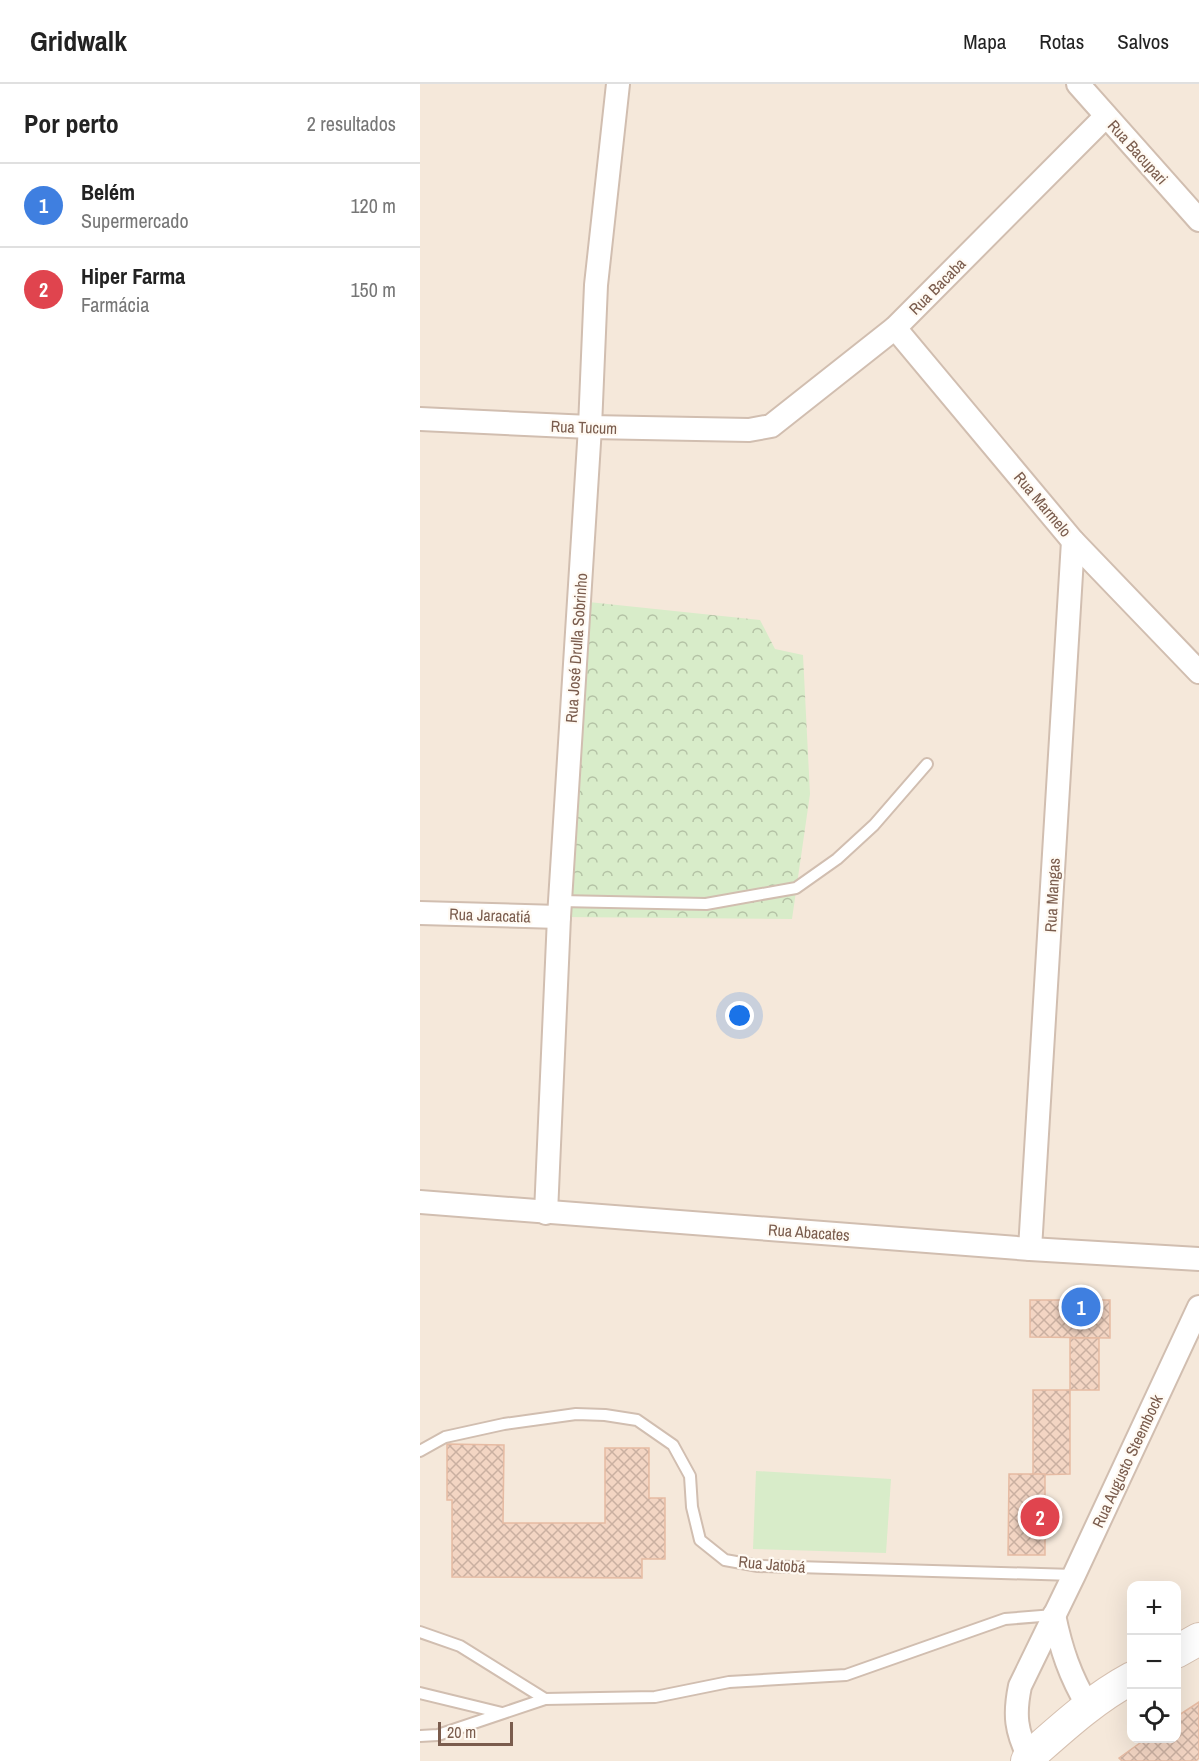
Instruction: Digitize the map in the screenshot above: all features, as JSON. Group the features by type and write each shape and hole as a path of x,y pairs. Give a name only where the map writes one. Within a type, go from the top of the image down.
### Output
{"main road":[{"path":"1181,1649 1199,1639"},
{"path":"1028,1759 1088,1706 1127,1680"}],"street":[{"name":"Rua José Drulla Sobrinho","path":"546,1212 560,909 590,427 596,285 618,84"},
{"name":"Rua Bacupari","path":"1078,84 1199,220"},
{"name":"Rua Bacaba","path":"748,430 771,426 895,328 1106,116"},
{"name":"Rua Marmelo","path":"895,328 1073,541 1199,672"},
{"name":"Rua Tucum","path":"420,419 590,427 748,430"},
{"name":"Rua Mangas","path":"1030,1249 1073,541"},
{"name":"Rua Jaracatiá","path":"420,914 560,909"},
{"name":"Rua Abacates","path":"420,1202 1030,1249 1199,1259"},
{"name":"Rua Augusto Steembock","path":"1028,1759 1020,1740 1017,1724 1016,1705 1020,1686 1199,1307"},
{"path":"1054,1615 1066,1663 1088,1706"}],"lane":[{"path":"560,909 706,904 796,888 837,859 874,825 927,764"},
{"name":"Rua Jatobá","path":"420,1451 445,1437 504,1424 576,1414 605,1415 637,1420 673,1445 690,1476 693,1507 700,1540 725,1560 758,1566 1074,1575"},
{"path":"420,1736 438,1735 545,1699 654,1697 729,1682 846,1675 1005,1619 1054,1615"},
{"path":"420,1632 460,1646 545,1699"},
{"path":"420,1693 503,1713"}],"shaded area":[{"path":"420,84 1199,84 1199,1761 420,1761"}],"green space":[{"path":"579,601 760,620 775,649 803,655 810,794 792,919 559,917"},
{"path":"756,1471 891,1479 886,1553 753,1549"}],"building":[{"path":"1030,1300 1110,1300 1110,1338 1030,1337"},
{"path":"1070,1338 1099,1338 1099,1390 1070,1390"},
{"path":"1033,1390 1070,1390 1070,1474 1033,1475"},
{"path":"447,1444 504,1445 503,1523 605,1523 605,1448 649,1448 649,1498 665,1498 665,1559 642,1559 642,1578 452,1577 452,1500 447,1500"},
{"path":"1009,1474 1045,1474 1045,1555 1008,1555"},
{"path":"1199,1702 1199,1758 1196,1761 1122,1761 1119,1758 1140,1743 1181,1743 1181,1714"}],"place":[{"name":"Belém","path":"1081,1307"},
{"name":"Hiper Farma","path":"1040,1517"}]}
